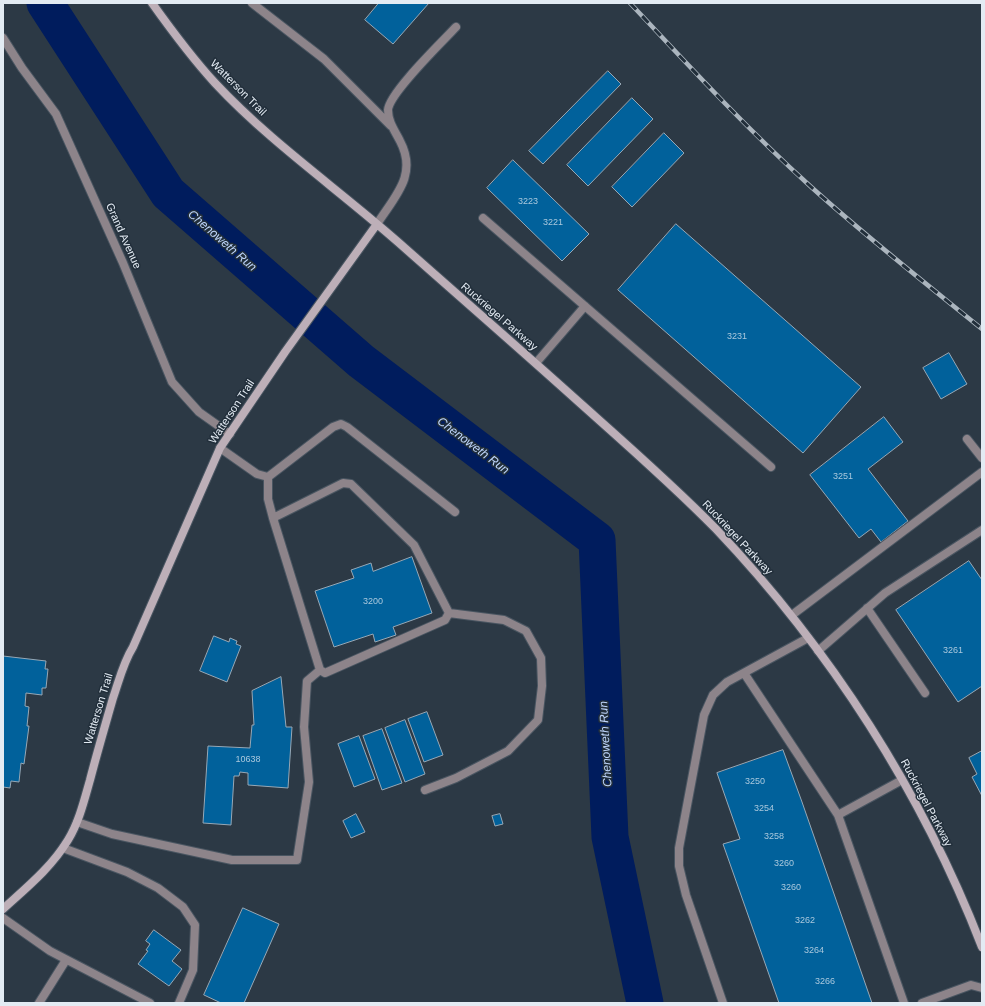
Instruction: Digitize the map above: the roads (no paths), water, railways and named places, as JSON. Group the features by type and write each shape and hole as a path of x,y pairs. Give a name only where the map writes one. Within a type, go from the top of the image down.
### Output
{"main road":[{"name":"Watterson Trail","path":"3,909 39,877 62,848 77,822 126,660 220,448 328,290 377,224 249,116 199,65 179,41 152,3"},
{"name":"Ruckriegel Parkway","path":"377,224 536,363 658,473 716,530 792,615 859,708 921,813 965,903 982,947"}],"street":[{"path":"252,3 324,59 391,126 401,142 408,163 403,183 377,224"},
{"path":"391,126 388,109 396,92 456,27"},
{"name":"Grand Avenue","path":"3,38 22,68 56,114 123,263 172,382 199,412 230,434"},
{"path":"483,218 771,467"},
{"path":"536,363 585,306"},
{"path":"268,477 333,427 341,424 347,427 455,512"},
{"path":"966,439 982,458"},
{"path":"220,448 257,474 268,477"},
{"path":"792,615 982,472"},
{"path":"268,477 268,499 273,518 320,670 325,673 438,624 445,620 449,613"},
{"path":"273,518 343,483 351,484 414,545 449,613"},
{"path":"818,651 885,593 981,532"},
{"path":"867,608 925,693"},
{"path":"425,790 456,778 508,751 538,720 542,686 541,658 526,631 504,620 449,613"},
{"path":"723,1003 686,894 679,866 679,848 704,715 712,695 728,682 808,638"},
{"path":"77,822 112,834 232,860 296,860 309,782 304,727 308,681 320,670"},
{"path":"744,673 838,816 904,1003"},
{"path":"838,816 902,780"},
{"path":"62,848 126,872 158,888 183,907 195,925 193,970 179,1003"},
{"path":"3,918 66,960 150,1003"},
{"path":"39,1003 66,960"},
{"path":"922,1003 971,985 982,988"}],"waterway":[{"name":"Chenoweth Run","path":"45,3 168,193 361,361 597,540 610,837 645,1003"}],"railway":[{"path":"630,3 718,96 809,185 894,258 982,329"}]}
